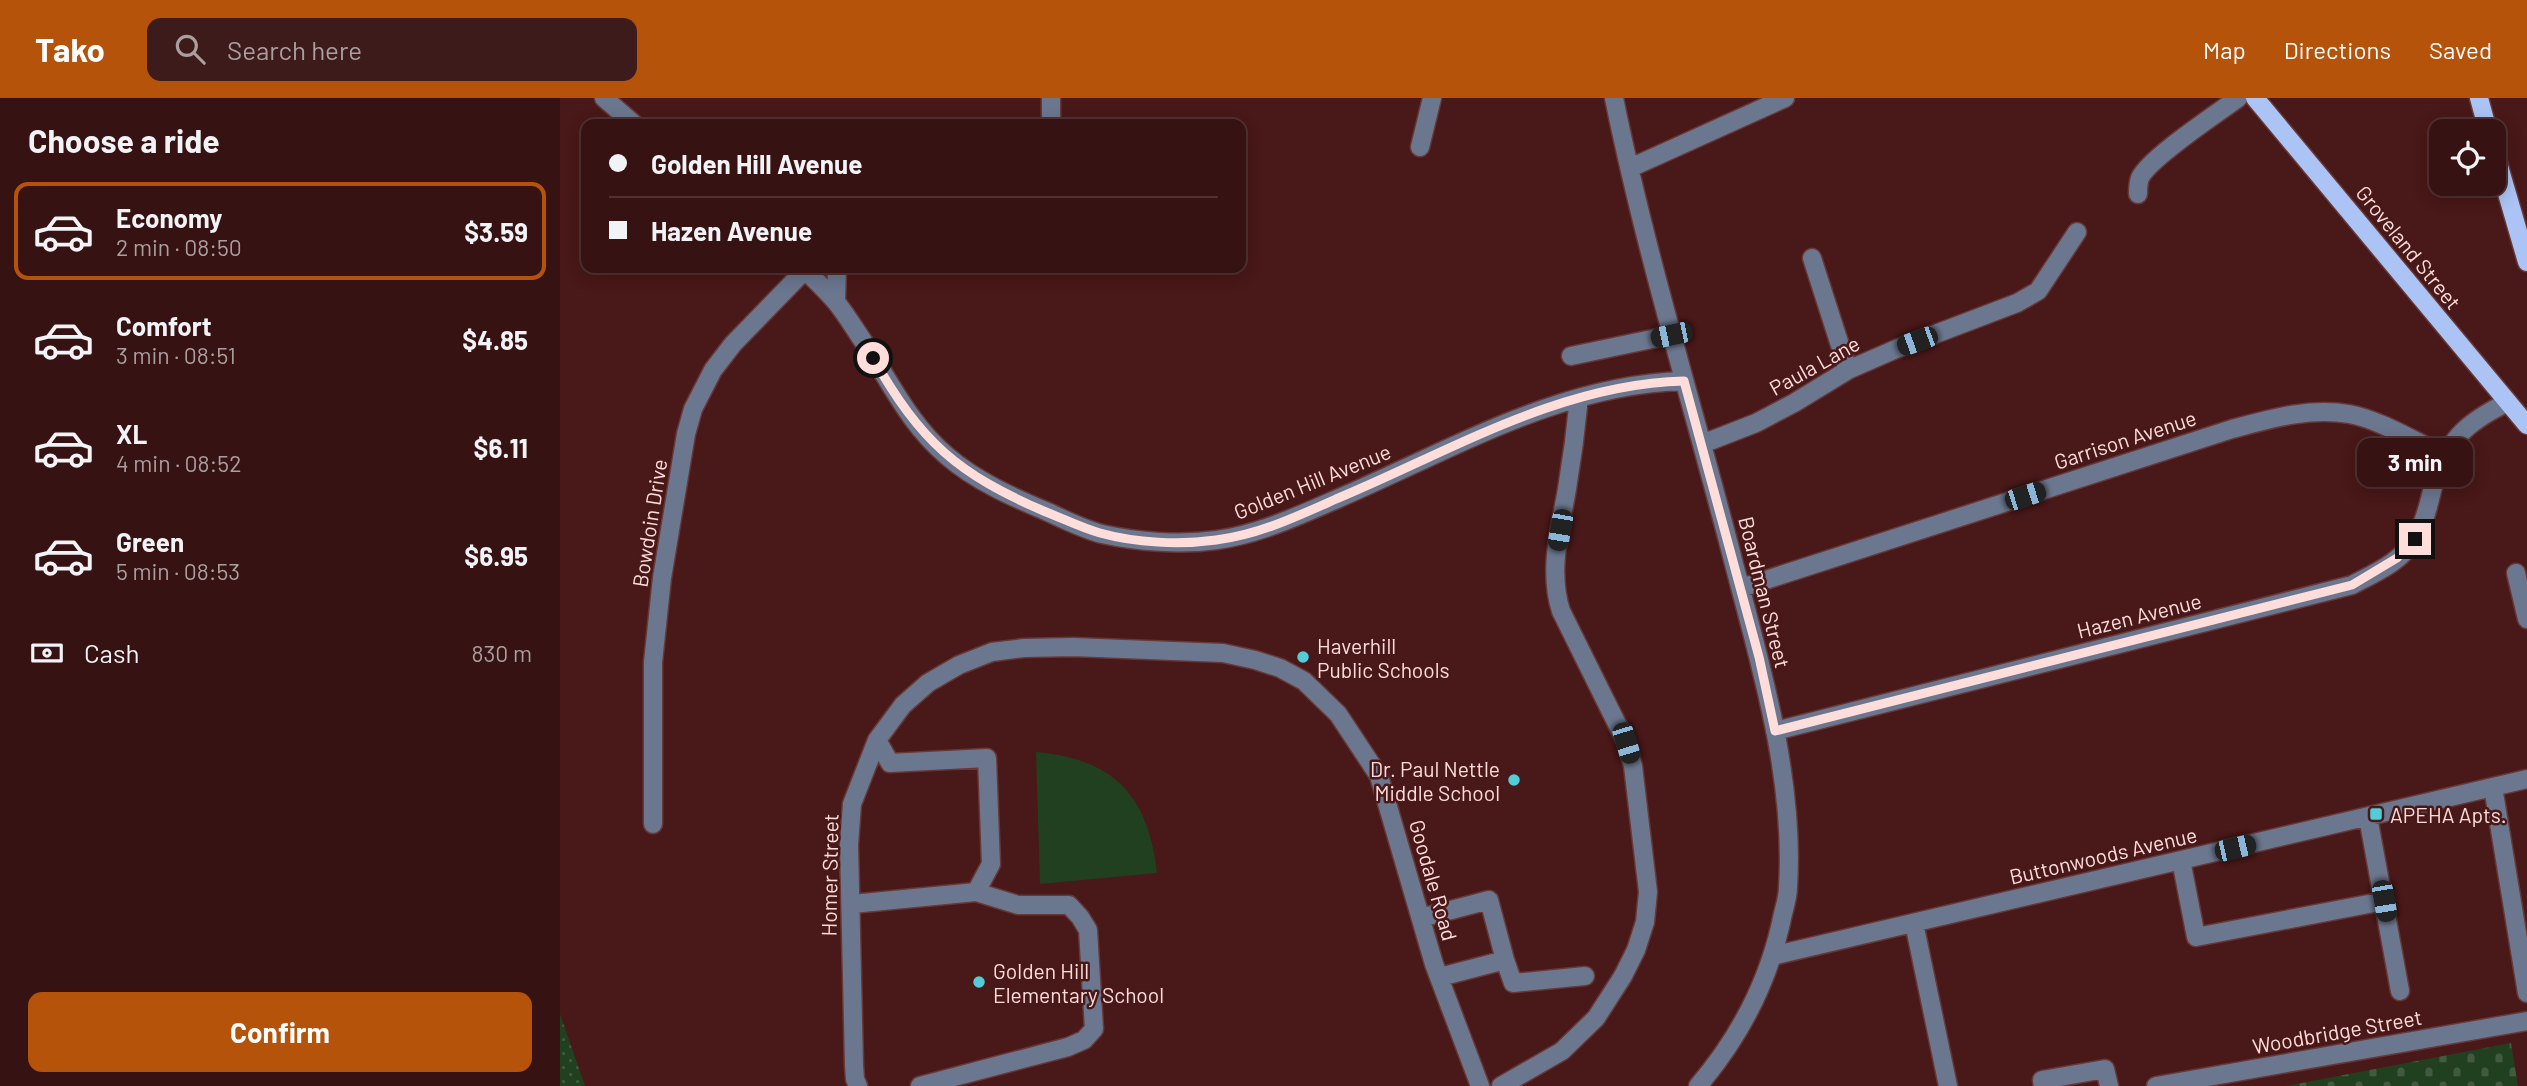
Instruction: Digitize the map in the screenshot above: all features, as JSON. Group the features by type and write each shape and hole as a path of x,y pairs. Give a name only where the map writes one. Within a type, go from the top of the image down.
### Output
{"main road":[{"name":"Groveland Street","path":"2255,98 2527,425"},
{"path":"2479,98 2485,119"},
{"path":"2506,190 2527,262"}],"street":[{"path":"604,98 628,119"},
{"path":"1051,98 1051,119"},
{"path":"1420,148 1432,98"},
{"name":"Boardman Street","path":"1614,98 1671,335 1741,588 1775,731 1789,834 1788,889 1772,956 1754,1003 1740,1029 1723,1056 1698,1086"},
{"path":"1630,168 1785,98"},
{"path":"2138,194 2139,179 2159,156 2238,98"},
{"name":"Paula Lane","path":"1702,444 1756,423 1848,370 2017,303 2038,291 2077,232"},
{"path":"1812,258 1848,370"},
{"name":"Bowdoin Drive","path":"653,824 653,662 663,578 686,434 693,409 713,370 733,344 800,273"},
{"name":"Golden Hill Avenue","path":"808,273 836,301 900,404 947,457 982,482 1013,498 1101,534 1164,542 1216,540 1269,527 1514,419 1614,388 1650,382 1684,381"},
{"path":"836,301 837,273"},
{"path":"1571,356 1671,335"},
{"path":"1501,1086 1562,1051 1596,1018 1617,987 1636,950 1645,922 1648,892 1633,766 1626,743 1556,596 1556,553 1575,441 1579,398"},
{"path":"2444,454 2480,416 2508,402"},
{"name":"Garrison Avenue","path":"1741,588 2218,433 2280,416 2312,411 2350,414 2444,454"},
{"name":"Hazen Avenue","path":"1775,731 2352,585 2397,558 2415,539 2427,511 2444,454"},
{"path":"2516,573 2527,620"},
{"name":"Goodale Road","path":"999,651 1073,647 1223,653 1279,668 1304,681 1338,713 1380,776 1420,918 1480,1086"},
{"name":"Homer Street","path":"858,1086 854,1065 849,845 852,804 877,740 903,705 928,683 959,665 999,651"},
{"path":"877,740 890,762 986,758 991,864 976,892"},
{"name":"Buttonwoods Avenue","path":"1772,956 2527,779"},
{"path":"2493,787 2527,993"},
{"path":"2368,817 2400,991"},
{"path":"2181,860 2196,937 2384,901"},
{"path":"852,904 976,892 1018,905 1069,905 1088,930 1094,1029 1084,1040 1068,1047 920,1086"},
{"path":"1420,918 1489,900 1513,983 1586,976"},
{"path":"1914,923 1948,1086"},
{"path":"1440,977 1505,960"},
{"name":"Woodbridge Street","path":"2156,1086 2527,1021"},
{"path":"2043,1086 2042,1080 2105,1069 2109,1086"}],"green space":[{"path":"1036,752 1087,763 1122,786 1135,802 1145,822 1157,873 1040,884"},
{"path":"560,1014 585,1086 560,1086"},
{"path":"2511,1043 2518,1086 2286,1086"}],"place":[{"name":"Haverhill Public Schools","path":"1303,657"},
{"name":"Dr. Paul Nettle Middle School","path":"1514,780"},
{"name":"APEHA Apts.","path":"2376,814"},
{"name":"Golden Hill Elementary School","path":"979,982"}],"route":[{"path":"873,358 900,404 930,440 947,457 982,482 1013,498 1101,534 1164,542 1216,540 1269,527 1514,419 1614,388 1650,382 1684,381 1759,657 1775,731 2352,585 2378,572 2397,558 2415,539"}]}
